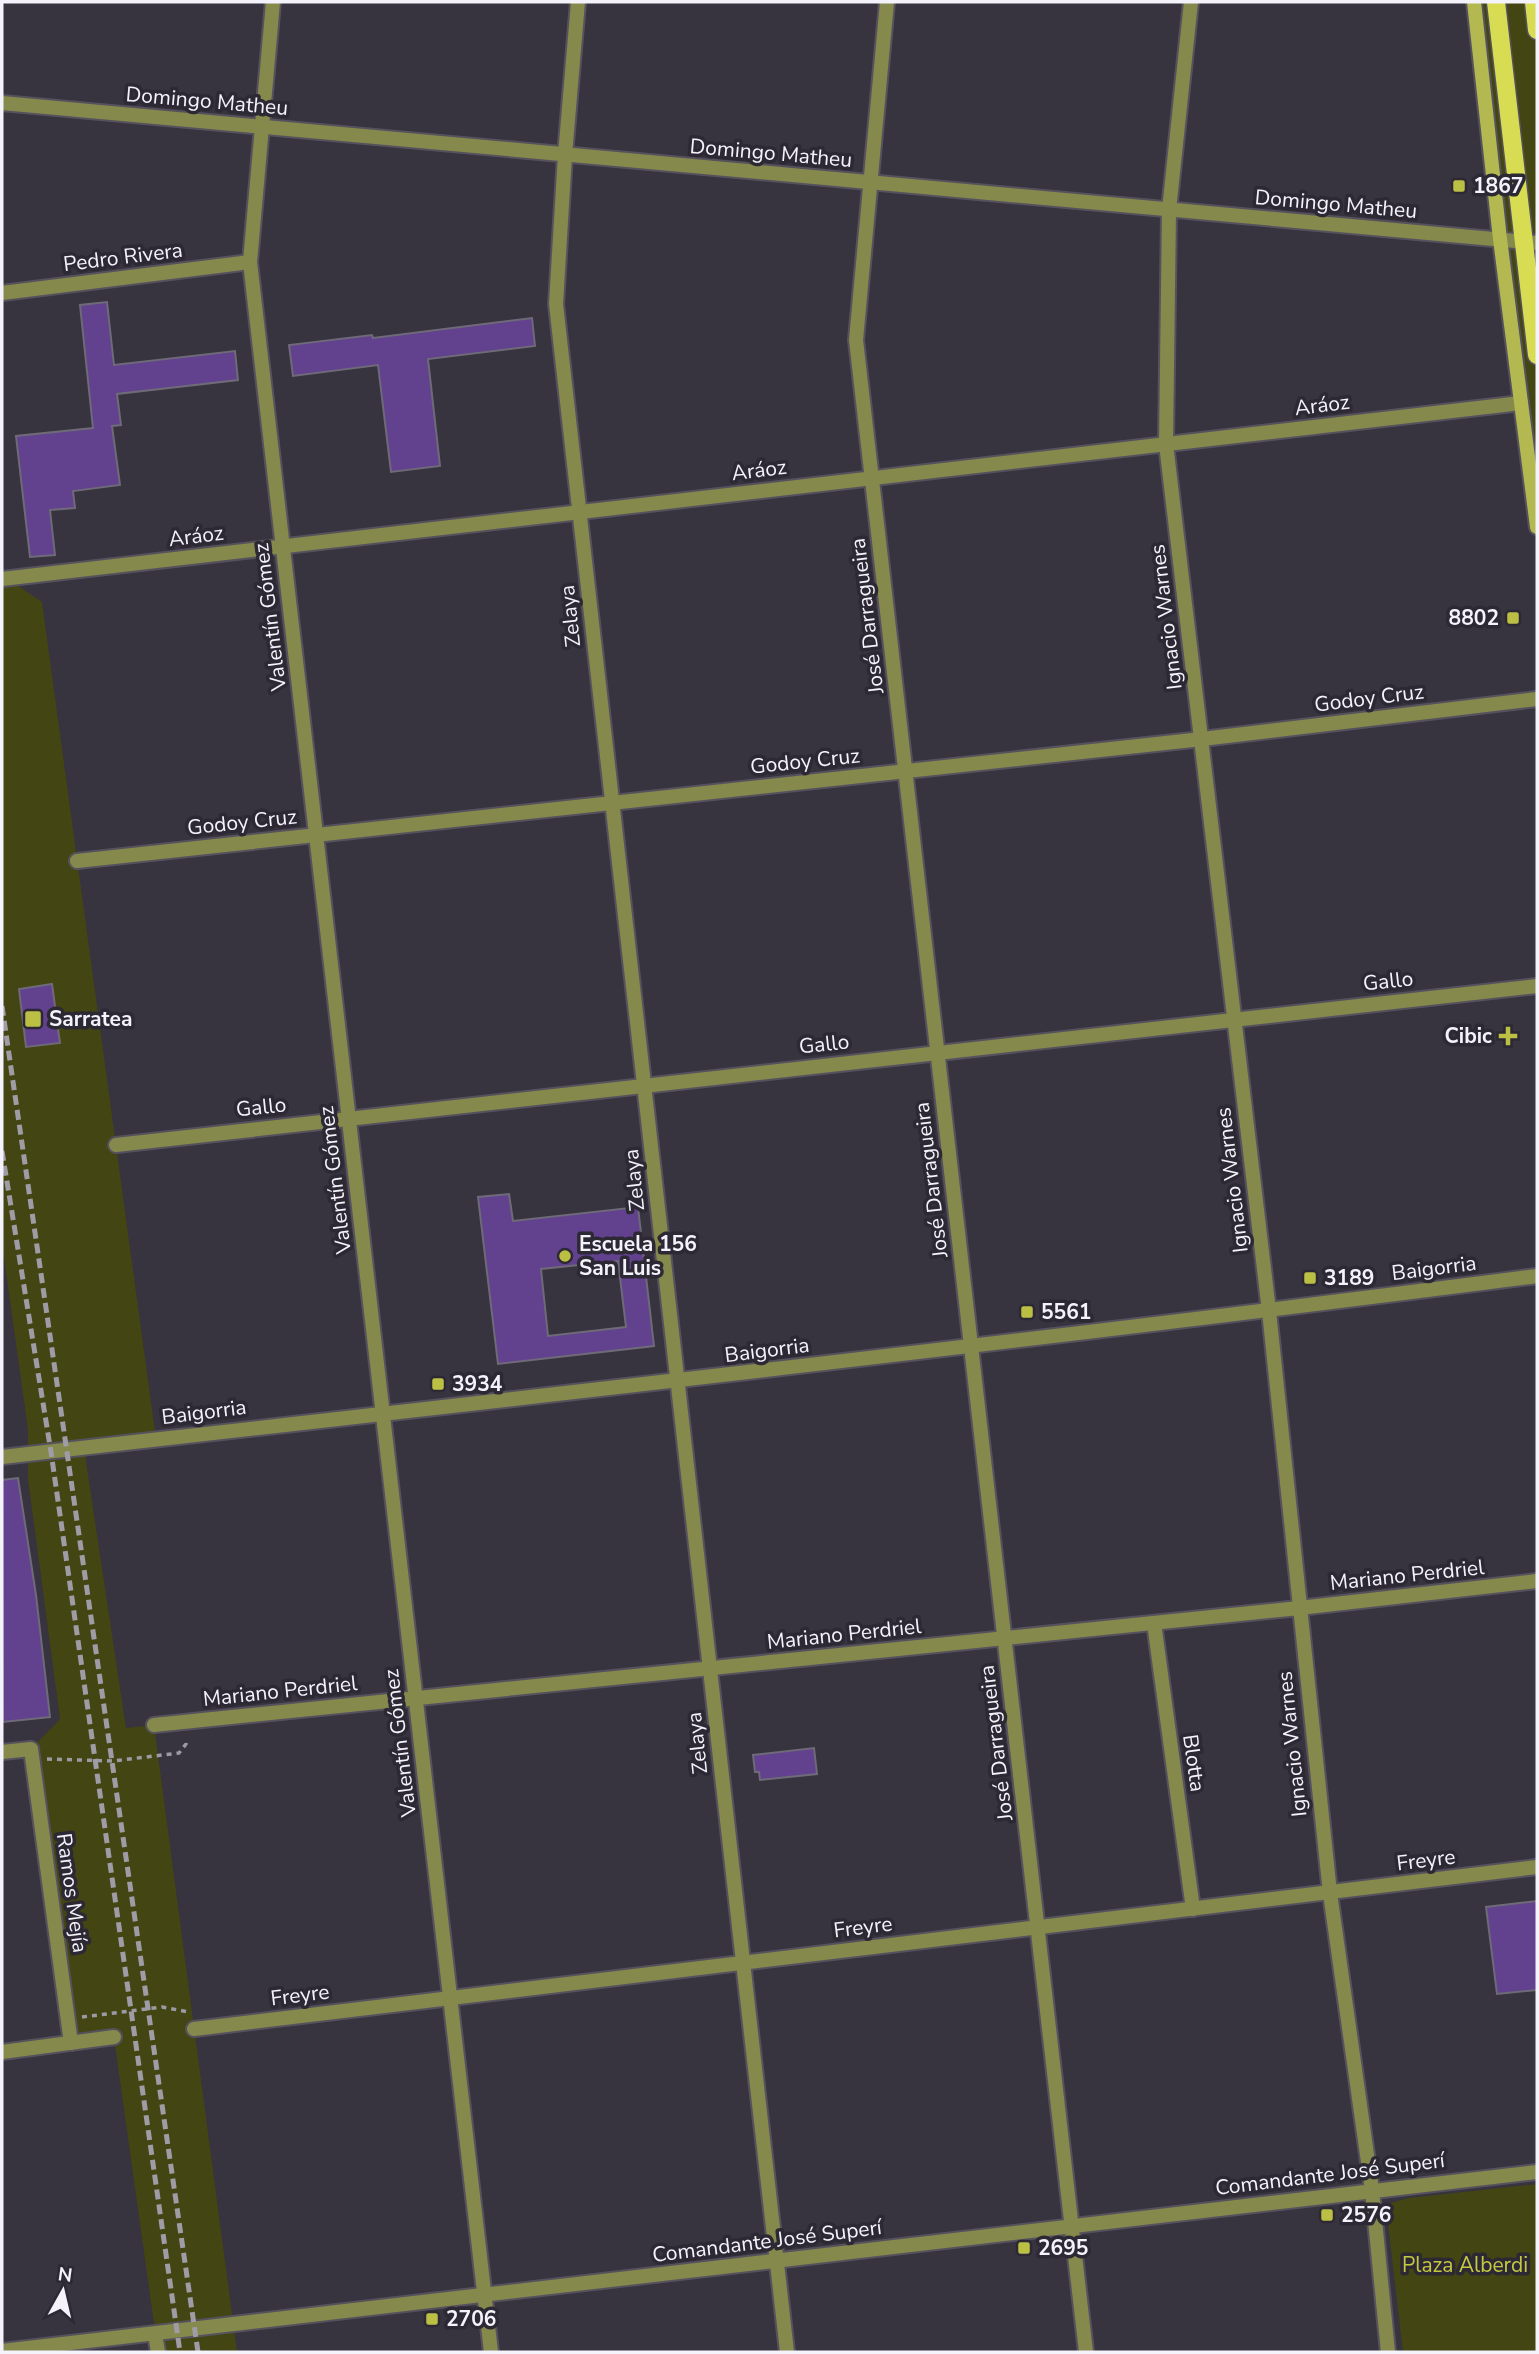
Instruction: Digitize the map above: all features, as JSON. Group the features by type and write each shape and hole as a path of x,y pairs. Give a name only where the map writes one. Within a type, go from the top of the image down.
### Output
{"main road":[{"path":"1474,2 1500,239 1537,527"},
{"path":"1496,2 1531,243 1537,355"},
{"path":"1534,2 1537,30"}],"street":[{"name":"Valentín Gómez","path":"273,2 250,262 491,2352"},
{"name":"Zelaya","path":"578,2 556,304 787,2352"},
{"name":"José Darragueira","path":"887,2 856,340 1086,2352"},
{"name":"Ignacio Warnes","path":"1191,2 1168,210 1166,444 1269,1311 1298,1608 1330,1893 1372,2190 1388,2352"},
{"name":"Domingo Matheu","path":"2,103 1531,243"},
{"name":"Pedro Rivera","path":"2,293 250,262"},
{"name":"Aráoz","path":"2,579 1521,403"},
{"name":"Godoy Cruz","path":"78,861 1202,739 1537,699"},
{"name":"Gallo","path":"116,1145 1537,986"},
{"name":"Baigorria","path":"2,1457 677,1381 1269,1311 1537,1276"},
{"name":"Mariano Perdriel","path":"154,1725 1154,1623 1537,1581"},
{"name":"Blotta","path":"1154,1623 1193,1909"},
{"path":"2,1752 31,1749"},
{"name":"Ramos Mejía","path":"31,1749 71,2043"},
{"name":"Freyre","path":"194,2029 1537,1867"},
{"path":"2,2052 114,2037"},
{"name":"Comandante José Superí","path":"2,2351 1537,2172"},
{"path":"155,2334 158,2352"}],"path":[{"path":"31,1749 50,1760 113,1761 179,1753 186,1744 183,1722"},
{"path":"68,2019 163,2007 183,2013 196,2011"}],"green space":[{"path":"1474,2 1537,2 1537,527"},
{"path":"2,575 42,602 156,1439 84,1448 126,1728 154,1725 237,2352 158,2352 114,2038 71,2043 31,1749 60,1719 28,1479 28,1430 2,1243"},
{"name":"Plaza Alberdi","path":"1537,2184 1537,2352 1403,2352 1388,2223 1391,2203 1408,2198"}],"building":[{"path":"107,302 114,365 235,351 238,380 117,394 121,425 112,426 120,485 73,491 75,508 50,510 55,555 30,557 16,436 93,428 80,305"},
{"path":"532,318 535,346 428,359 440,466 391,472 378,365 293,376 289,345 372,335 373,338"},
{"path":"52,984 60,1043 26,1047 19,989"},
{"name":"Escuela 156 San Luis","path":"509,1194 513,1221 638,1207 654,1346 498,1364 478,1197","holes":["618,1261 626,1327 548,1336 541,1269"]},
{"path":"18,1478 36,1595 50,1717 3,1722 2,1480"},
{"path":"814,1748 817,1774 760,1780 759,1772 755,1772 753,1755"},
{"path":"1537,1901 1537,1990 1497,1994 1486,1907"}],"railway":[{"path":"2,1006 198,2352"},
{"path":"2,1151 51,1452 180,2352"}],"place":[{"name":"1867","path":"1459,186"},
{"name":"8802","path":"1513,618"},
{"name":"Sarratea","path":"33,1019"},
{"name":"Cibic","path":"1508,1036"},
{"name":"Escuela 156 San Luis","path":"565,1256"},
{"name":"3189","path":"1310,1278"},
{"name":"5561","path":"1027,1312"},
{"name":"3934","path":"438,1384"},
{"name":"2576","path":"1327,2215"},
{"name":"2695","path":"1024,2248"},
{"name":"2706","path":"432,2319"}]}
